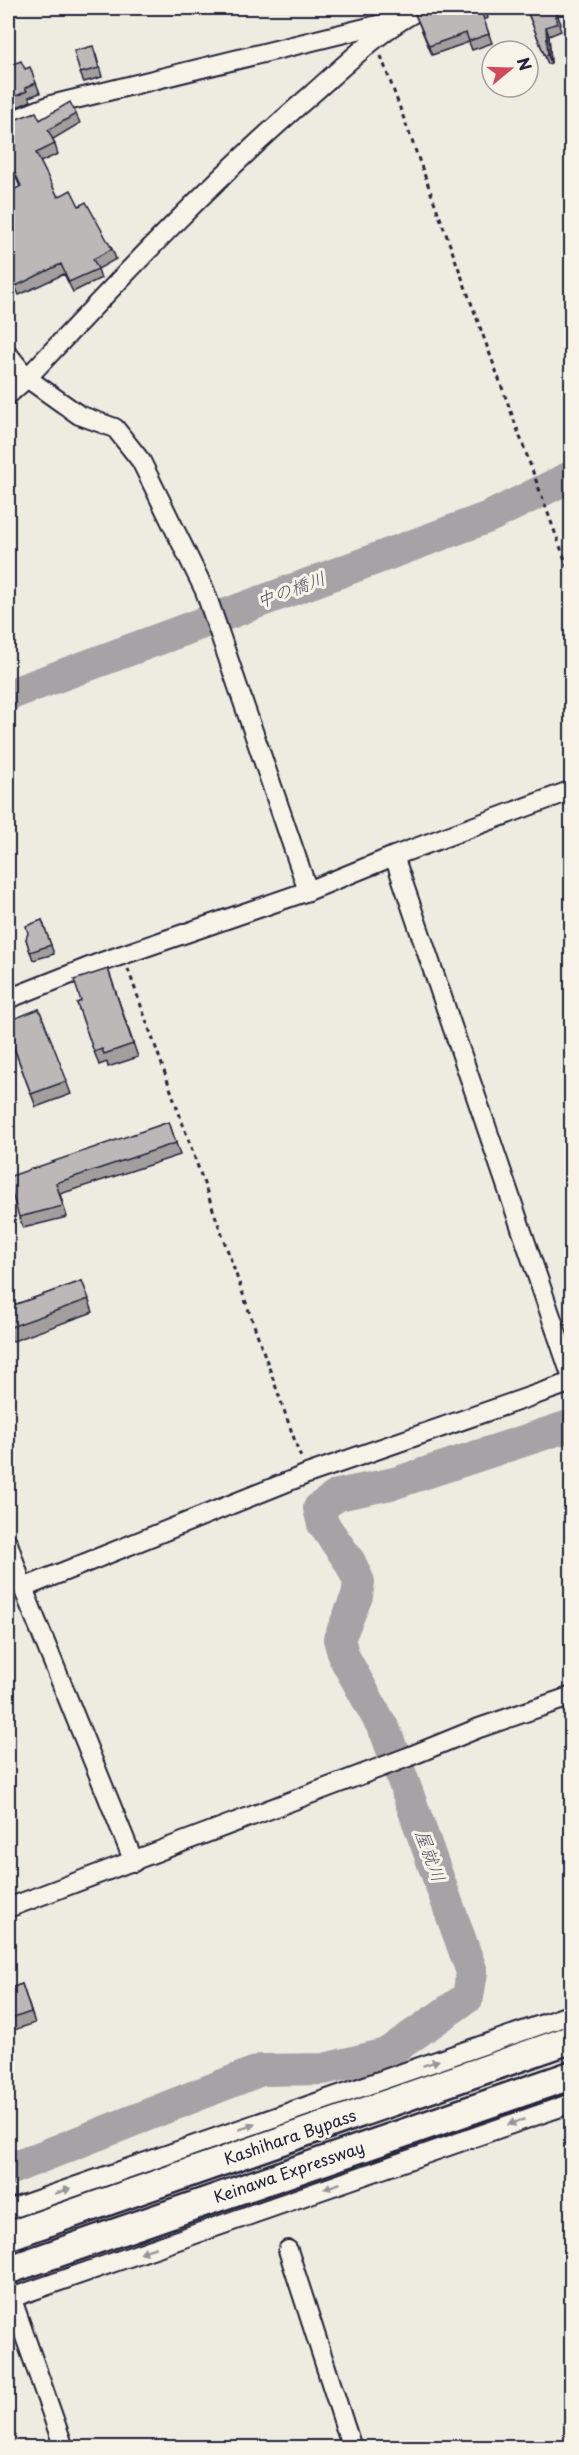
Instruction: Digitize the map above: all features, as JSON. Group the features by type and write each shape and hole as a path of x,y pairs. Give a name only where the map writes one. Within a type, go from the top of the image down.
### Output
{"highway":[{"name":"Kashihara Bypass","path":"8,2238 572,2039"},
{"name":"Keinawa Expressway","path":"8,2238 572,2043"},
{"name":"Keinawa Expressway","path":"8,2286 572,2074"},
{"path":"8,2286 572,2079"}],"street":[{"path":"8,122 51,105 398,20 423,8"},
{"path":"8,395 27,378 165,231 294,110 398,20"},
{"path":"8,354 27,378 79,415 115,428 141,461 205,591 308,891"},
{"path":"8,999 123,954 308,891 394,856 572,790"},
{"path":"23,1588 307,1474 572,1380 394,856"},
{"path":"8,1543 23,1588 134,1862"},
{"path":"8,1908 134,1862 479,1728 572,1696"},
{"path":"8,2210 572,2014"},
{"path":"64,2448 8,2286 572,2103"},
{"path":"288,2250 352,2448"}],"path":[{"path":"375,39 572,579"},
{"path":"123,954 307,1474"}],"building":[{"path":"425,8 484,8 481,11 489,34 469,41 466,33 429,46 415,14"},
{"path":"526,8 555,8 558,23 546,27 548,55 545,56"},
{"path":"93,46 99,68 80,73 74,51"},
{"path":"21,61 25,69 30,67 36,83 25,88 27,91 8,100 8,66"},
{"path":"70,102 76,114 48,130 55,144 36,153 58,197 71,190 79,206 86,202 112,249 93,259 98,269 69,282 61,264 16,286 8,268 8,263 14,260 8,247 12,246 8,236 8,193 21,186 8,161 8,122 36,112 40,120"},
{"path":"42,920 51,945 30,952 26,939 28,933 26,926"},
{"path":"108,969 133,1044 104,1054 102,1049 94,1052 77,1003 81,1001 74,980"},
{"path":"39,1009 67,1081 31,1094 8,1031 8,1021"},
{"path":"169,1122 176,1143 56,1183 63,1206 19,1217 8,1177"},
{"path":"82,1281 89,1299 8,1328 8,1307"},
{"path":"22,1984 31,2012 8,2020 8,1989"}],"waterway":[{"name":"中の橋川","path":"8,695 489,517 572,476"},
{"name":"屋就川","path":"8,2170 261,2070 324,2069 386,2054 468,1997 472,1972 386,1733 344,1657 339,1639 357,1596 359,1582 350,1562 323,1524 319,1508 338,1495 395,1483 572,1425"}]}
